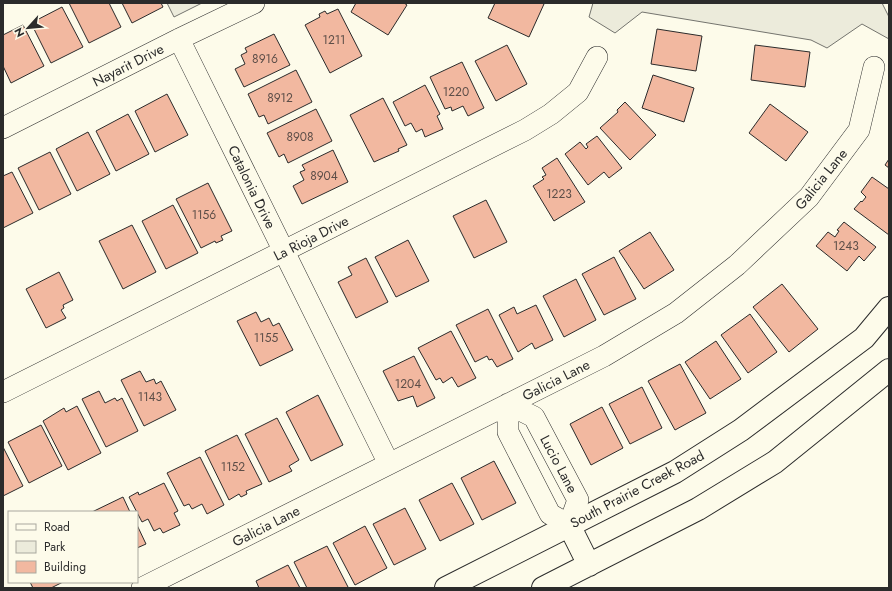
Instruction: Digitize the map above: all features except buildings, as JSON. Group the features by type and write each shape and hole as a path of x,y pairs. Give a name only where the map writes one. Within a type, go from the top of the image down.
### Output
{"main road":[{"name":"South Prairie Creek Road","path":"446,588 675,472 741,430 864,338 889,308"},
{"path":"543,588 698,509 775,462 889,370"},
{"path":"569,525 589,565"}],"street":[{"name":"Nayarit Drive","path":"3,128 254,3"},
{"name":"Catalonia Drive","path":"180,39 389,464"},
{"name":"La Rioja Drive","path":"3,392 525,130 551,114 578,92 597,57"},
{"name":"Galicia Lane","path":"142,588 604,356 676,313 737,265 809,197 859,130 874,67"},
{"path":"508,404 508,432 550,514 569,525"},
{"name":"Lucio Lane","path":"508,404 534,417 578,500 569,525"}],"green space":[{"path":"167,3 202,3 174,17"},
{"path":"593,3 882,3 889,17 889,39 862,24 827,48 811,40 642,12 615,33 589,17"}]}
